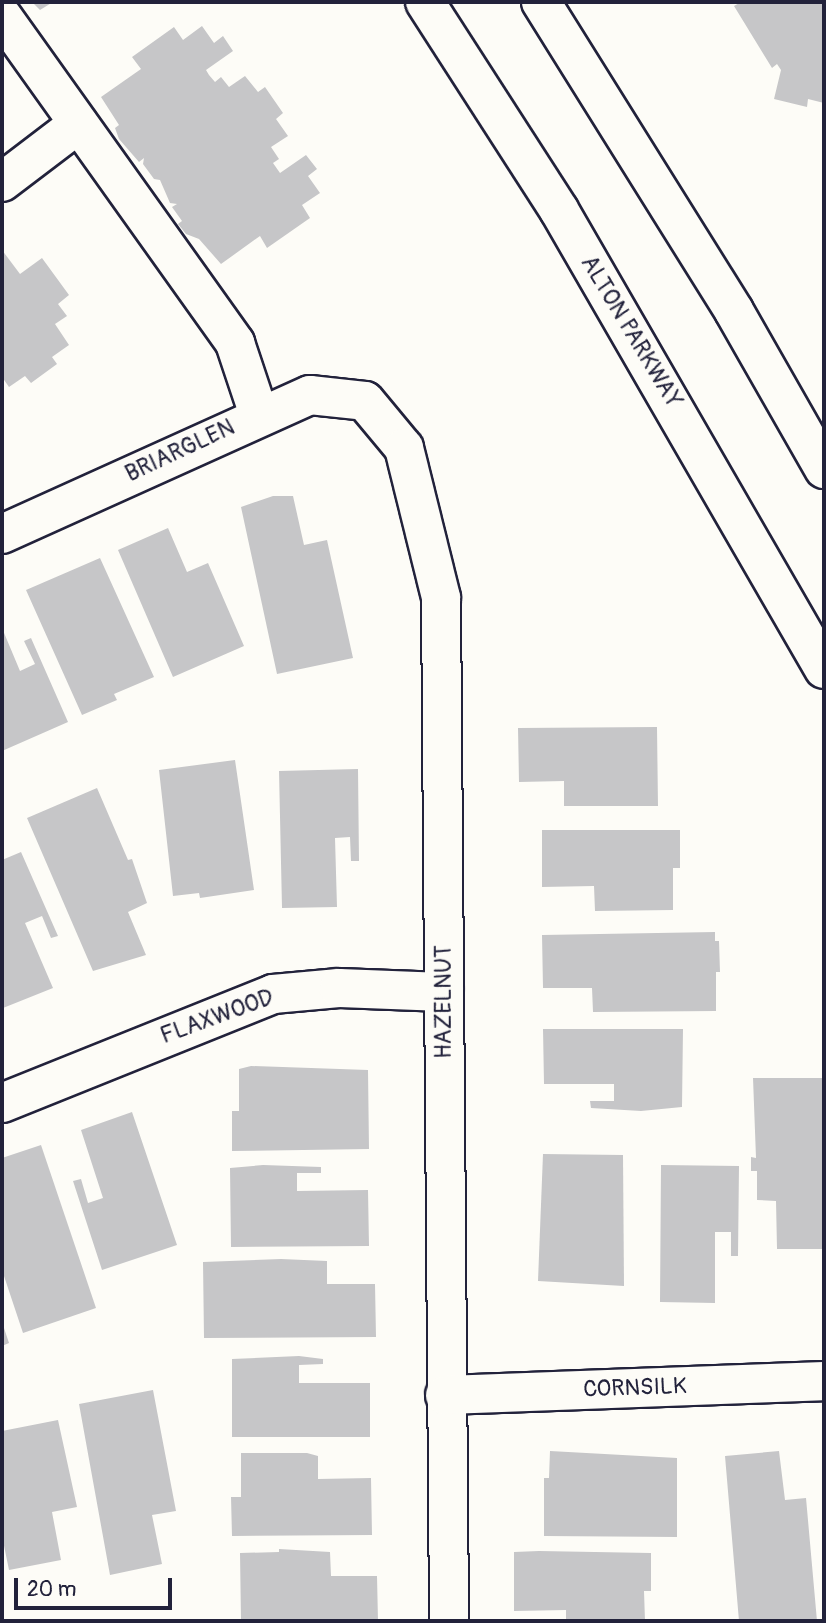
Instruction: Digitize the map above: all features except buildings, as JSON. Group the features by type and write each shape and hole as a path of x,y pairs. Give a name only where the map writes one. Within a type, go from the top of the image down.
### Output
{"street":[{"name":"ALTON PARKWAY","path":"425,2 566,222 824,669"},
{"path":"541,2 734,311 824,470"},
{"path":"2,16 234,343 259,415"},
{"path":"2,182 78,124"},
{"name":"BRIARGLEN","path":"2,534 259,415 310,395 365,401"},
{"name":"HAZELNUT","path":"365,401 404,449 441,598 445,1395 449,1621"},
{"name":"FLAXWOOD","path":"2,1103 273,994 339,988 444,992"},
{"name":"CORNSILK","path":"445,1395 824,1381"}]}
